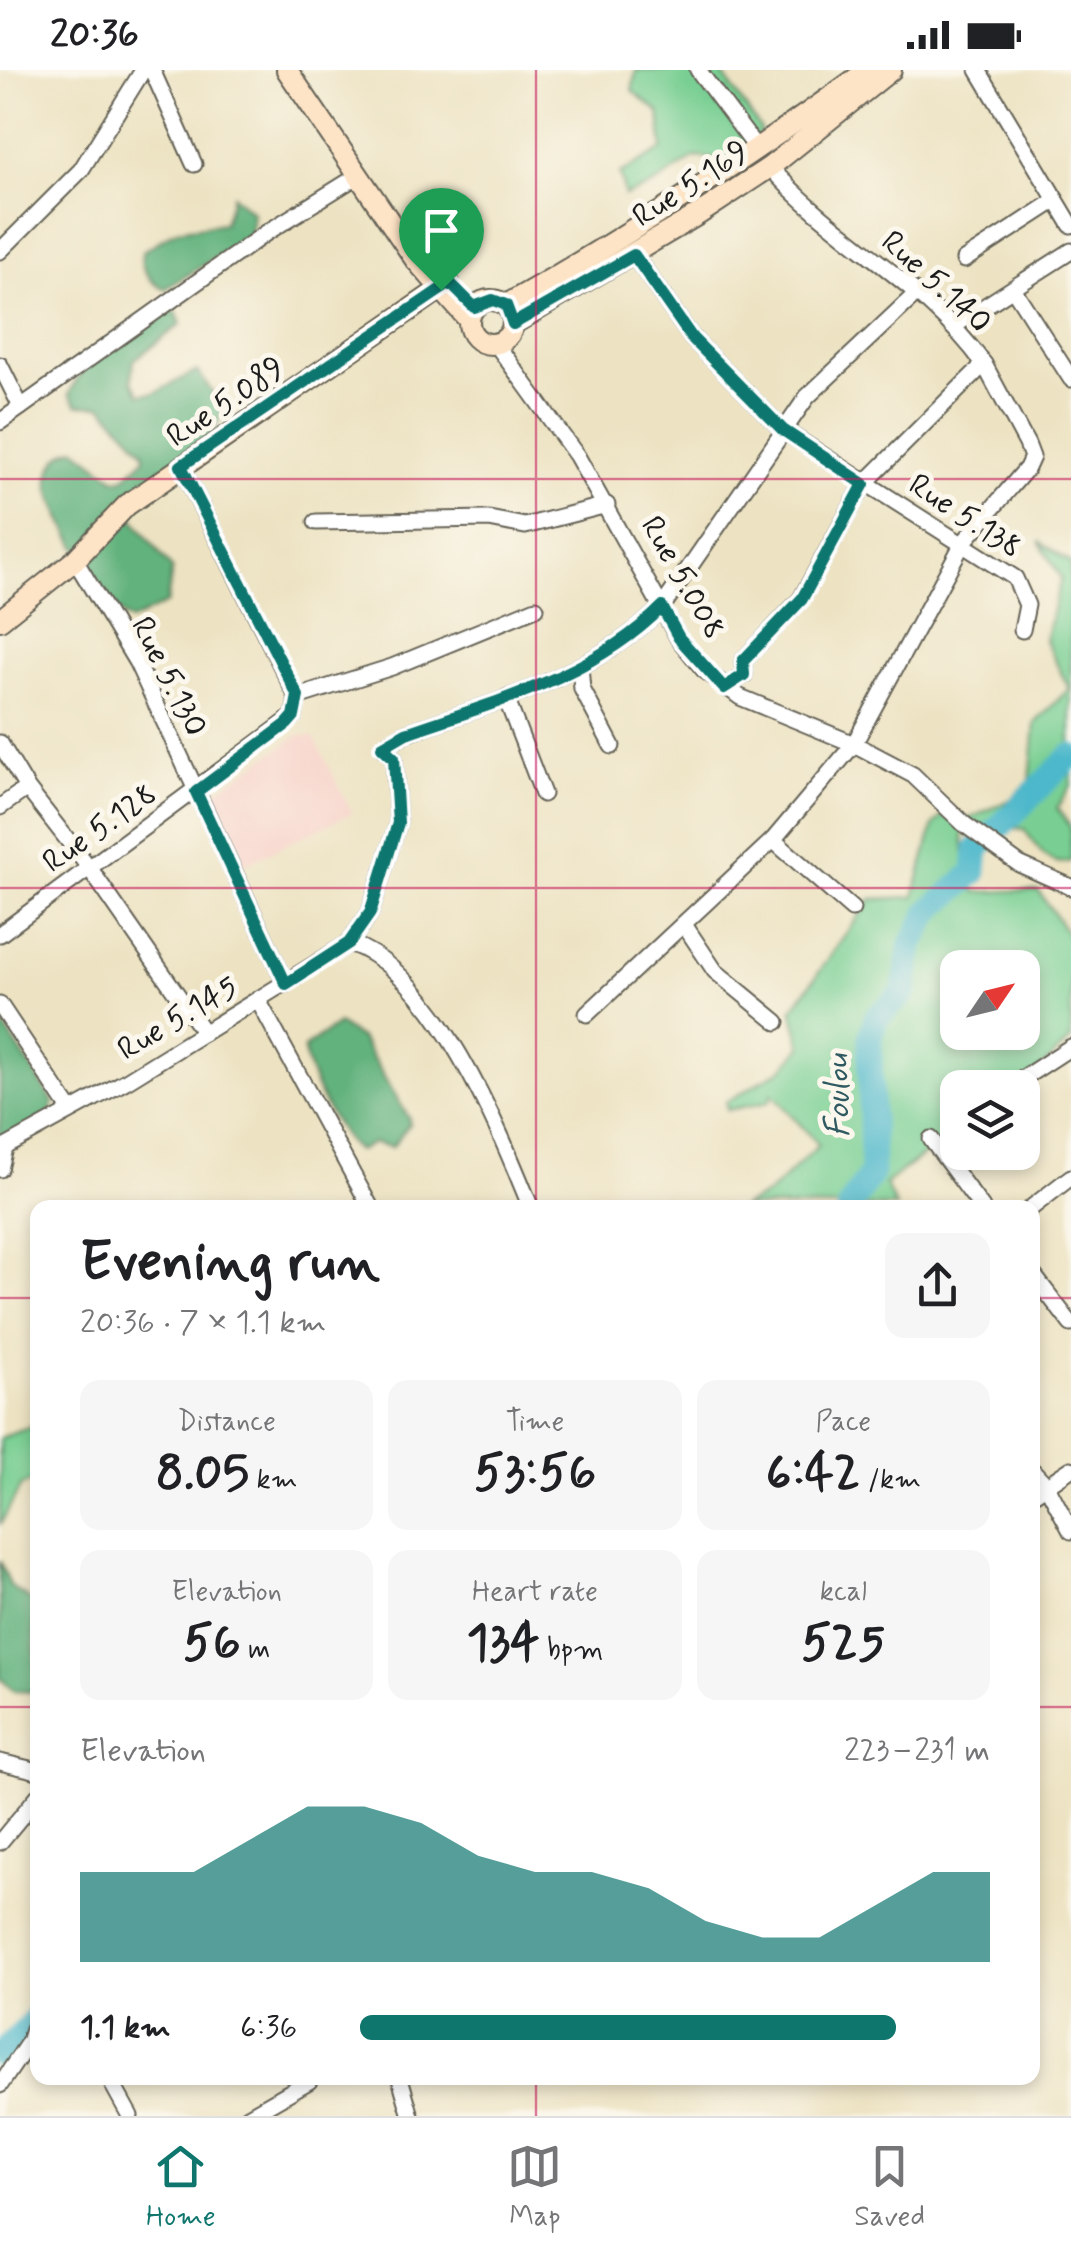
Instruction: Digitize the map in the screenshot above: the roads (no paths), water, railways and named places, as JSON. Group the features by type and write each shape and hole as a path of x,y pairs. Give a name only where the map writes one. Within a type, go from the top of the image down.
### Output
{"main road":[{"path":"287,70 359,175 445,287 471,314 476,339 496,344 508,337 509,315 493,300 471,314"},
{"path":"300,70 445,287"},
{"name":"Rue 5.169","path":"509,315 634,255 882,71"},
{"name":"Rue 5.169","path":"509,315 620,241 764,158"},
{"name":"Rue 5.089","path":"0,620 76,560 128,505 445,287"}],"street":[{"path":"0,252 81,170 143,70"},
{"path":"152,70 194,164"},
{"name":"Rue 5.140","path":"698,70 803,203 954,326 984,364 864,484 802,599 743,661 744,675 724,688"},
{"path":"978,70 1071,225"},
{"path":"0,422 266,233 359,175"},
{"path":"964,260 1055,201"},
{"path":"954,326 1071,251"},
{"name":"Rue 5.138","path":"634,255 692,338 783,430 1015,578 1027,605 1022,630"},
{"path":"1014,290 1071,379"},
{"name":"Rue 5.145","path":"2,1149 204,1033 349,943 370,913 398,823 394,758 382,747 406,733 580,667 621,644 662,607 783,430 842,362 918,294"},
{"name":"Rue 5.008","path":"496,344 607,505 679,638 724,688 854,744 937,794 987,841 1019,864 1071,888"},
{"path":"588,1014 772,840 854,744 963,544 1032,458 984,364"},
{"path":"0,365 21,407"},
{"path":"181,466 298,696 392,667 536,608"},
{"path":"316,522 489,519 525,526 607,505"},
{"name":"Rue 5.130","path":"76,560 137,663 286,984"},
{"path":"580,667 582,689 612,746"},
{"name":"Rue 5.128","path":"0,934 287,724 294,716 298,696"},
{"path":"506,698 543,794"},
{"path":"0,743 27,788 88,866 204,1033"},
{"path":"0,807 27,788"},
{"path":"772,840 852,909"},
{"path":"685,926 714,971 778,1022"},
{"path":"349,943 374,951 394,970 469,1068 528,1200"},
{"path":"258,1000 362,1200"},
{"path":"0,1006 70,1110"},
{"path":"1036,1070 1071,1047"},
{"path":"930,1139 976,1200"},
{"path":"0,1169 2,1149"},
{"path":"1040,1201 1071,1177"},
{"path":"1040,1283 1071,1324"},
{"path":"1071,1469 1040,1491 1071,1531"},
{"path":"0,1762 30,1769"},
{"path":"0,1842 30,1806"},
{"path":"0,2086 30,2039"},
{"path":"113,2085 130,2116"},
{"path":"248,2116 304,2085"},
{"path":"402,2085 411,2116"}],"waterway":[{"name":"Foulou","path":"854,1200 872,1172 870,1039 876,1018 904,993 912,944 930,911 975,872 977,849 1071,756"},
{"name":"Foulou","path":"0,2055 30,2025"}]}
